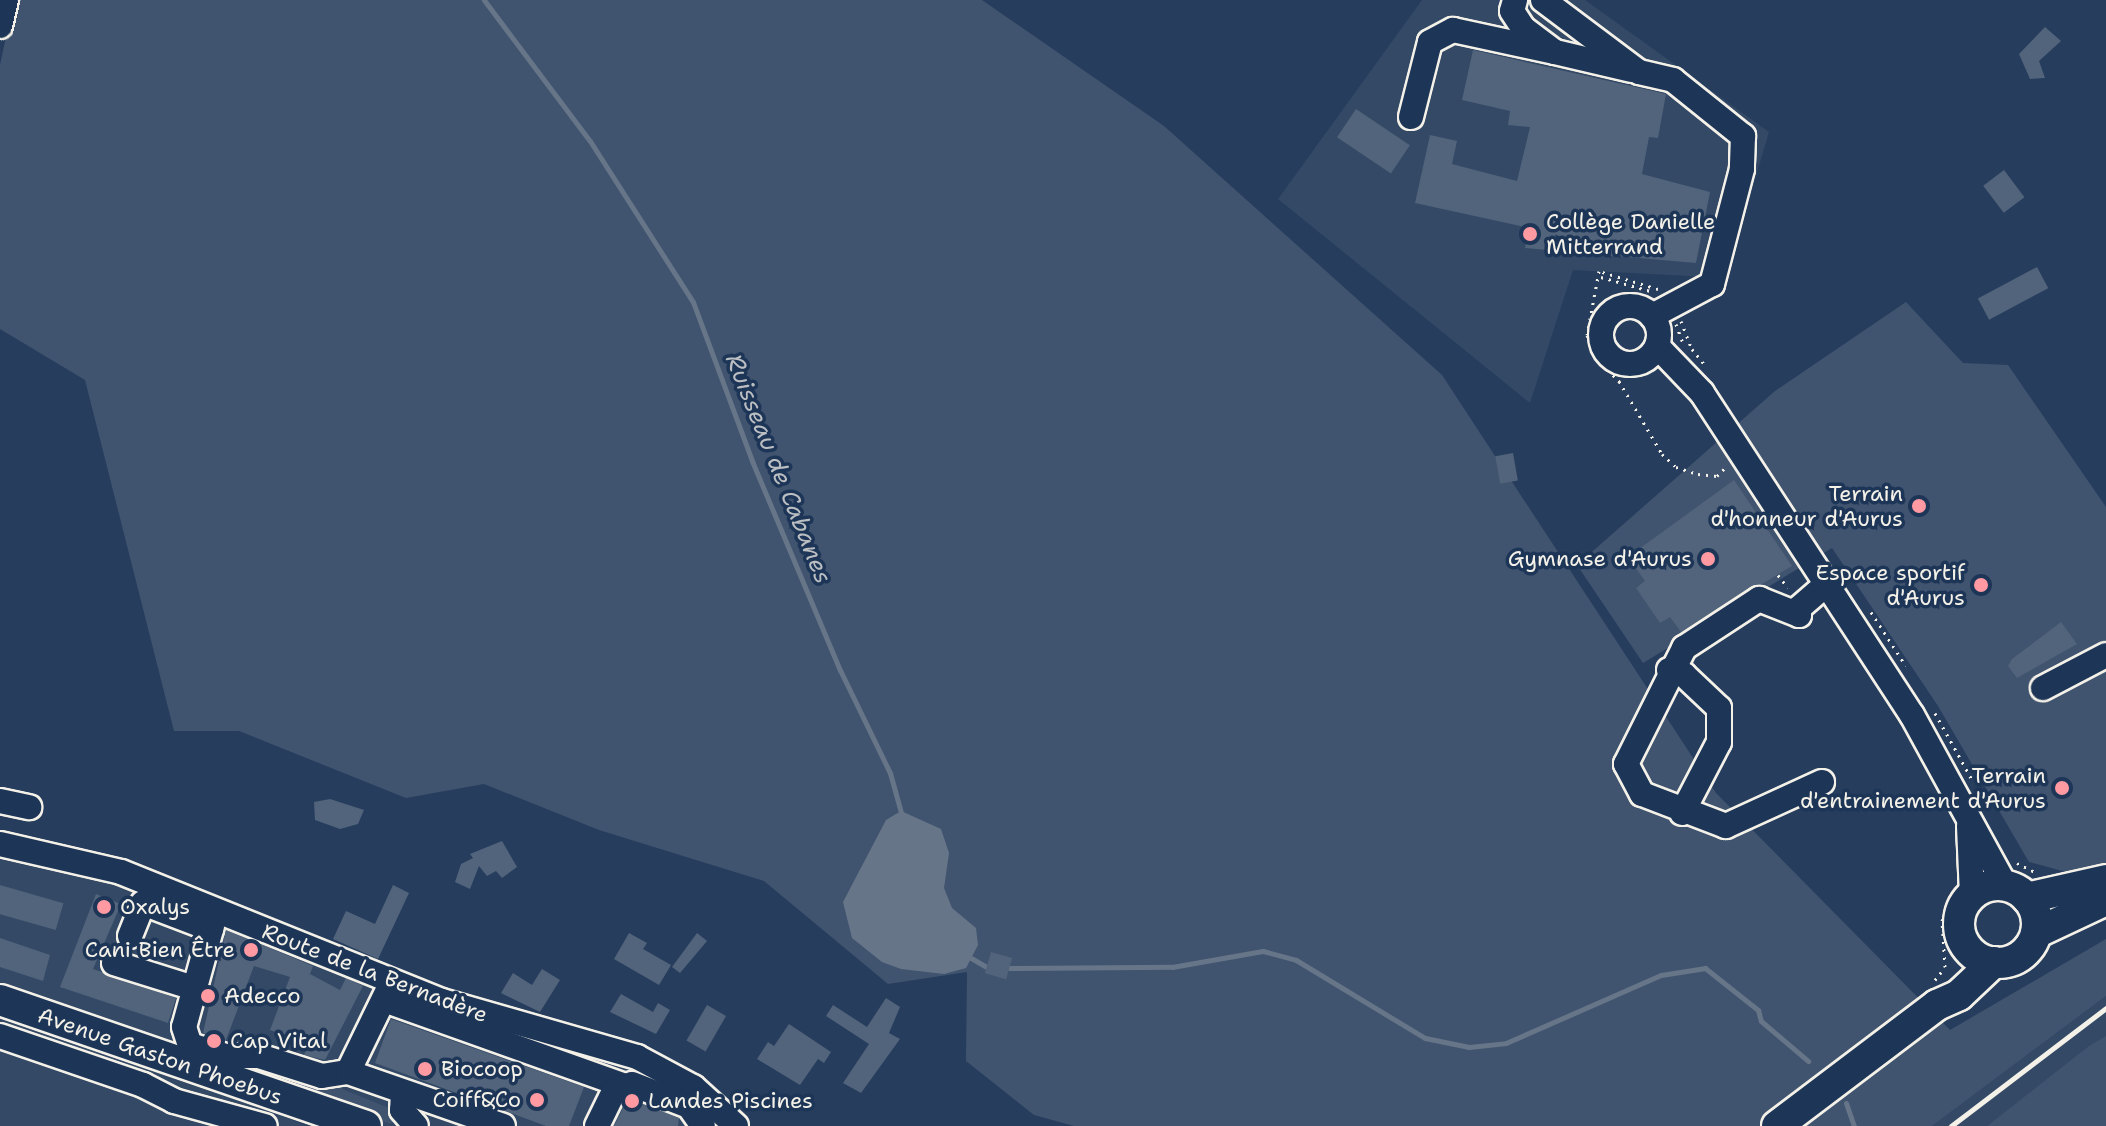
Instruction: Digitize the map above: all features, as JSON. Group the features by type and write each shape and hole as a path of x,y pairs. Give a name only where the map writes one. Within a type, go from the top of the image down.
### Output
{"main road":[{"path":"1777,1126 1934,996 1965,945 1959,920 1963,893 2023,880 2106,880"},
{"path":"2023,880 2037,920 2036,933"},
{"path":"1934,996 1959,995 1994,962 2020,955 2036,933 2106,900"},
{"path":"1965,945 1994,962"},
{"name":"Avenue Gaston Phoebus","path":"0,1000 366,1126"}],"street":[{"path":"0,26 6,0"},
{"path":"1515,0 1512,11 1523,28 1555,52"},
{"path":"1543,0 1639,72"},
{"path":"1411,117 1430,42 1453,30 1673,80 1743,136 1742,169 1712,284 1652,316"},
{"path":"1652,316 1636,307 1618,310 1604,323 1603,343 1624,363 1643,361 1657,346"},
{"path":"1652,316 1657,346 1702,393 1827,584 1918,724 1969,824 2023,880"},
{"path":"1822,782 1726,826 1682,813 1642,794 1626,764 1677,673 1700,650 1770,604 1799,615 1799,608 1827,584"},
{"path":"2043,688 2106,655"},
{"path":"1677,673 1719,708 1719,742 1682,813"},
{"path":"0,801 29,807"},
{"path":"1963,893 1969,824"},
{"name":"Route de la Bernadère","path":"0,844 85,861 147,894 388,990 637,1057 693,1087 736,1126"},
{"path":"130,936 147,894"},
{"path":"214,920 184,1027 190,1045 227,1056 259,1056 322,1076 348,1072 503,1126"},
{"path":"114,963 194,988"},
{"path":"348,1072 388,990 623,1085 653,1089 689,1106 701,1125"},
{"path":"0,1036 143,1085 174,1101 265,1126"},
{"path":"597,1126 614,1091 623,1085"},
{"path":"403,1093 402,1110 416,1126"}],"path":[{"path":"1599,271 1587,335 1596,358 1619,381 1662,454 1676,467 1717,476 1728,464"},
{"path":"1934,996 1945,967 1942,921 1963,893"}],"shaded area":[{"path":"14,0 982,0 1164,126 1442,375 1716,793 1950,1030 2106,939 2106,996 1932,1126 1074,1126 1034,1115 966,1061 967,972 888,984 764,881 599,830 484,784 406,798 239,731 174,731 85,380 0,329 0,65"},
{"name":"Collège Danielle Mitterrand","path":"1422,0 1585,0 1769,132 1726,278 1573,270 1530,403 1278,199"},
{"name":"Espace sportif d'Aurus","path":"1906,302 1963,363 2008,365 2106,507 2106,864 2070,873 2029,862 1938,706 1832,548 1643,663 1577,565 1775,391"},
{"path":"901,811 941,829 949,853 944,888 952,908 976,928 978,945 966,968 944,974 901,969 882,962 852,938 843,902 886,820"},
{"path":"0,844 173,894 637,1057 736,1126 366,1126 0,1000"},
{"path":"2106,996 2106,1036 1987,1126 1932,1126"},
{"path":"0,1016 293,1120 307,1126 0,1126"},
{"path":"2106,1036 2106,1126 1987,1126 2089,1046"},
{"path":"229,1061 345,1078 342,1089 389,1108 393,1120 391,1124 226,1067"}],"building":[{"path":"2045,27 2061,41 2039,61 2045,78 2030,79 2019,54"},
{"path":"1473,50 1666,94 1658,138 1649,137 1642,174 1710,192 1696,263 1525,248 1529,228 1415,203 1430,135 1457,141 1452,164 1517,181 1530,127 1508,125 1510,111 1462,100"},
{"path":"1356,109 1410,145 1391,174 1337,137"},
{"path":"2004,170 2024,197 2004,213 1983,186"},
{"path":"2037,267 2048,288 1989,320 1978,298"},
{"path":"1513,453 1518,481 1500,484 1495,456"},
{"name":"Gymnase d'Aurus","path":"1734,480 1792,566 1681,632 1670,617 1660,623 1636,588 1645,581 1628,557"},
{"path":"2061,622 2077,644 2017,678 2008,666 2012,659"},
{"path":"330,799 364,810 358,824 340,829 315,820 314,802"},
{"path":"502,841 517,867 502,878 496,871 487,876 479,866 470,889 455,882 461,864 473,858 470,854"},
{"path":"0,885 63,903 56,930 0,914"},
{"path":"393,885 409,893 378,959 333,939 346,911 375,924"},
{"path":"96,894 121,904 93,969 176,998 168,1023 60,987"},
{"path":"226,930 313,966 310,974 340,990 346,978 363,986 325,1060 304,1055 308,1044 270,1030 290,977 254,966 226,1040 203,1033"},
{"path":"629,933 647,943 643,949 671,965 659,985 614,959"},
{"path":"697,933 707,941 680,973 672,967"},
{"path":"0,938 50,955 43,981 0,967"},
{"path":"991,952 1012,958 1006,979 985,973"},
{"path":"542,969 560,980 540,1012 501,993 513,973 532,985"},
{"path":"621,994 653,1012 658,1003 670,1010 656,1034 610,1012"},
{"path":"886,998 900,1007 889,1033 900,1039 861,1093 843,1083 869,1044 826,1016 833,1005 867,1027"},
{"path":"707,1005 726,1016 706,1052 686,1041"},
{"path":"391,1019 584,1087 569,1126 546,1126 375,1063"},
{"path":"789,1024 831,1052 824,1063 818,1059 800,1085 757,1059 768,1042 774,1046"},
{"path":"633,1100 679,1118 678,1126 614,1126 625,1104"}],"waterway":[{"name":"Ruisseau de Cabanes","path":"484,0 590,141 693,302 752,461 840,670 890,773 902,816"},
{"name":"Ruisseau de Cabanes","path":"1009,968 1172,967 1263,951 1296,960 1425,1038 1469,1047 1506,1043 1661,975 1705,968 1758,1010 1761,1021 1808,1061"},
{"name":"Ruisseau de Cabanes","path":"971,958 988,968"},
{"name":"Ruisseau de Cabanes","path":"1846,1103 1854,1126"}],"railway":[{"path":"1951,1126 2106,1008"}],"place":[{"name":"Collège Danielle Mitterrand","path":"1530,234"},
{"name":"Terrain d'honneur d'Aurus","path":"1919,506"},
{"name":"Gymnase d'Aurus","path":"1708,559"},
{"name":"Espace sportif d'Aurus","path":"1981,585"},
{"name":"Terrain d'entrainement d'Aurus","path":"2062,788"},
{"name":"Oxalys","path":"104,907"},
{"name":"Cani Bien Être","path":"251,950"},
{"name":"Adecco","path":"208,996"},
{"name":"Cap Vital","path":"214,1041"},
{"name":"Biocoop","path":"425,1069"},
{"name":"Coiff&Co","path":"537,1100"},
{"name":"Landes Piscines","path":"632,1101"}]}
